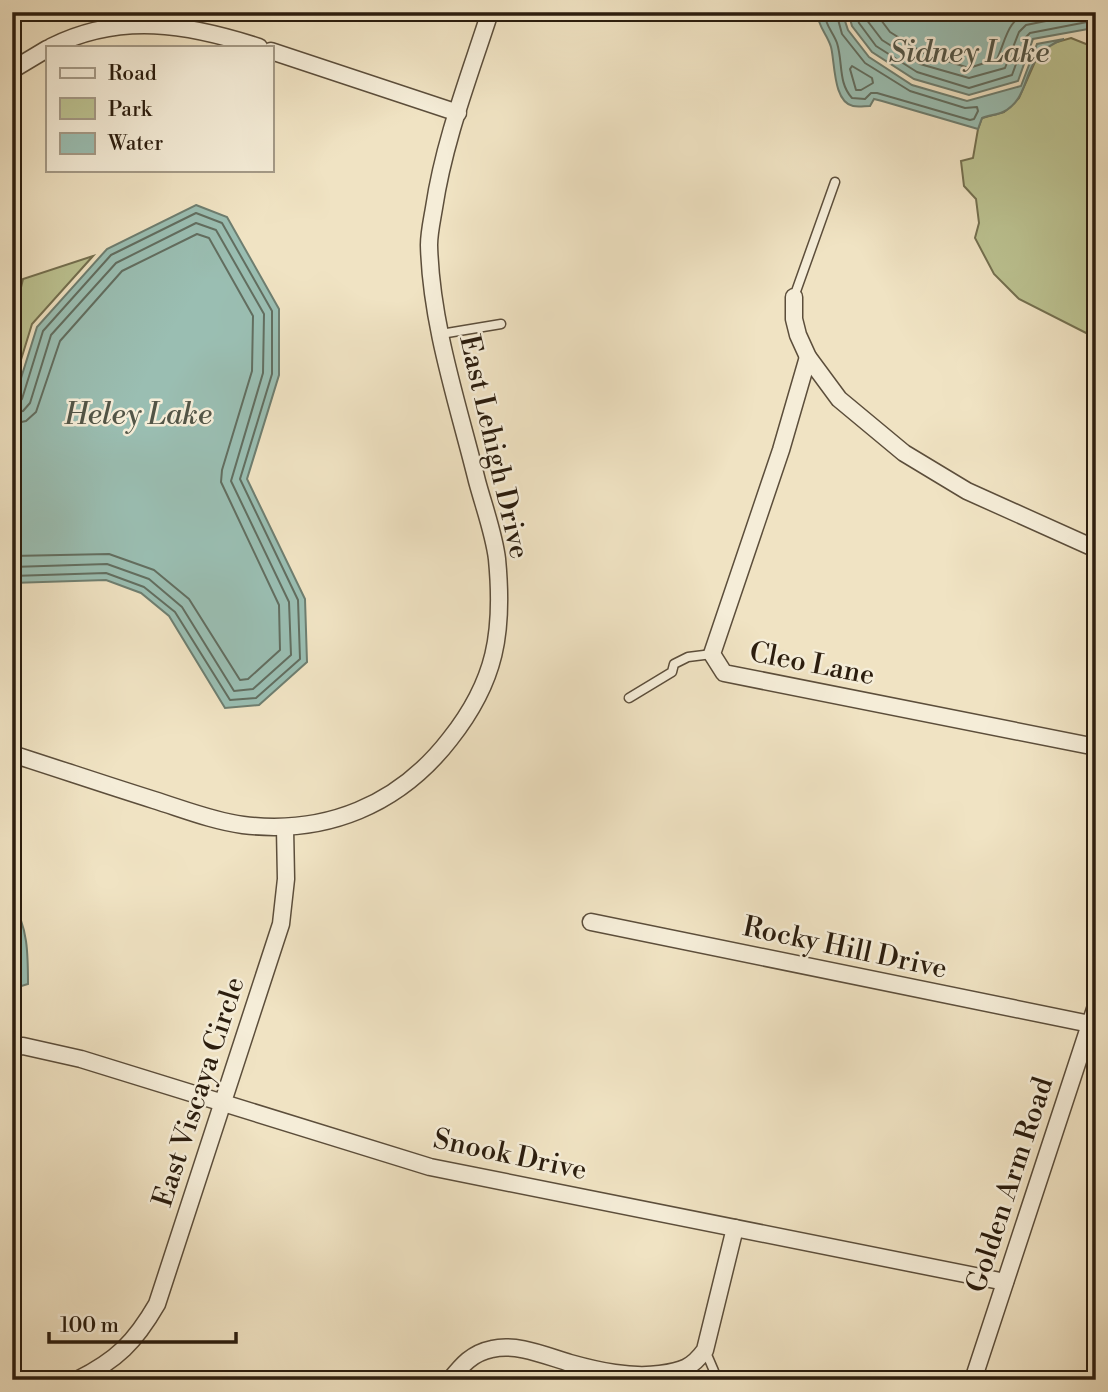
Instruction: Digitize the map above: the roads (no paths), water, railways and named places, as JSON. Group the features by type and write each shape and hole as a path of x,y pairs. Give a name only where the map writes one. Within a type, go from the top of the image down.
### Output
{"street":[{"name":"East Lehigh Drive","path":"12,754 205,816 240,824 285,828 324,822 368,807 406,785 438,754 468,716 491,668 496,643 499,604 497,556 433,300 429,242 438,182 491,12"},
{"path":"53,46 116,19 165,24 222,35 256,46"},
{"path":"12,70 46,50"},
{"path":"273,52 458,113"},
{"path":"794,298 794,320 808,357 839,400 904,453 967,491 1096,548"},
{"name":"Cleo Lane","path":"808,357 781,450 712,654 724,673 1096,747"},
{"name":"East Viscaya Circle","path":"78,1380 116,1356 139,1335 157,1304 281,924 286,879 285,828"},
{"name":"Rocky Hill Drive","path":"591,922 1090,1024"},
{"name":"Golden Arm Road","path":"972,1380 1096,1006"},
{"name":"Snook Drive","path":"12,1047 23,1046 81,1059 430,1167 1005,1282"},
{"path":"450,1380 466,1359 491,1349 511,1347 603,1372 648,1376 682,1375 696,1363 705,1350 735,1228"}],"lane":[{"path":"794,298 835,182"},
{"path":"441,334 501,324"},
{"path":"629,698 672,673 674,664 688,657 712,654"},
{"path":"705,1350 714,1371 714,1380"}],"water":[{"path":"817,12 842,12 848,30 869,57 912,85 967,101 1021,86 1037,44 1064,39 1049,46 1039,55 1013,105 1001,113 982,118 978,129 874,99 870,106 846,103 838,90 831,47"},
{"name":"Sidney Lake","path":"848,12 1096,12 1096,32 1088,29 1033,39 1018,81 969,95 914,79 872,52 852,26"},
{"name":"Heley Lake","path":"196,205 227,217 279,309 279,375 247,479 305,599 307,662 259,705 225,708 169,616 141,593 106,580 12,583 12,407 37,327 107,249"},
{"path":"12,902 24,931 28,984 12,989"}]}
